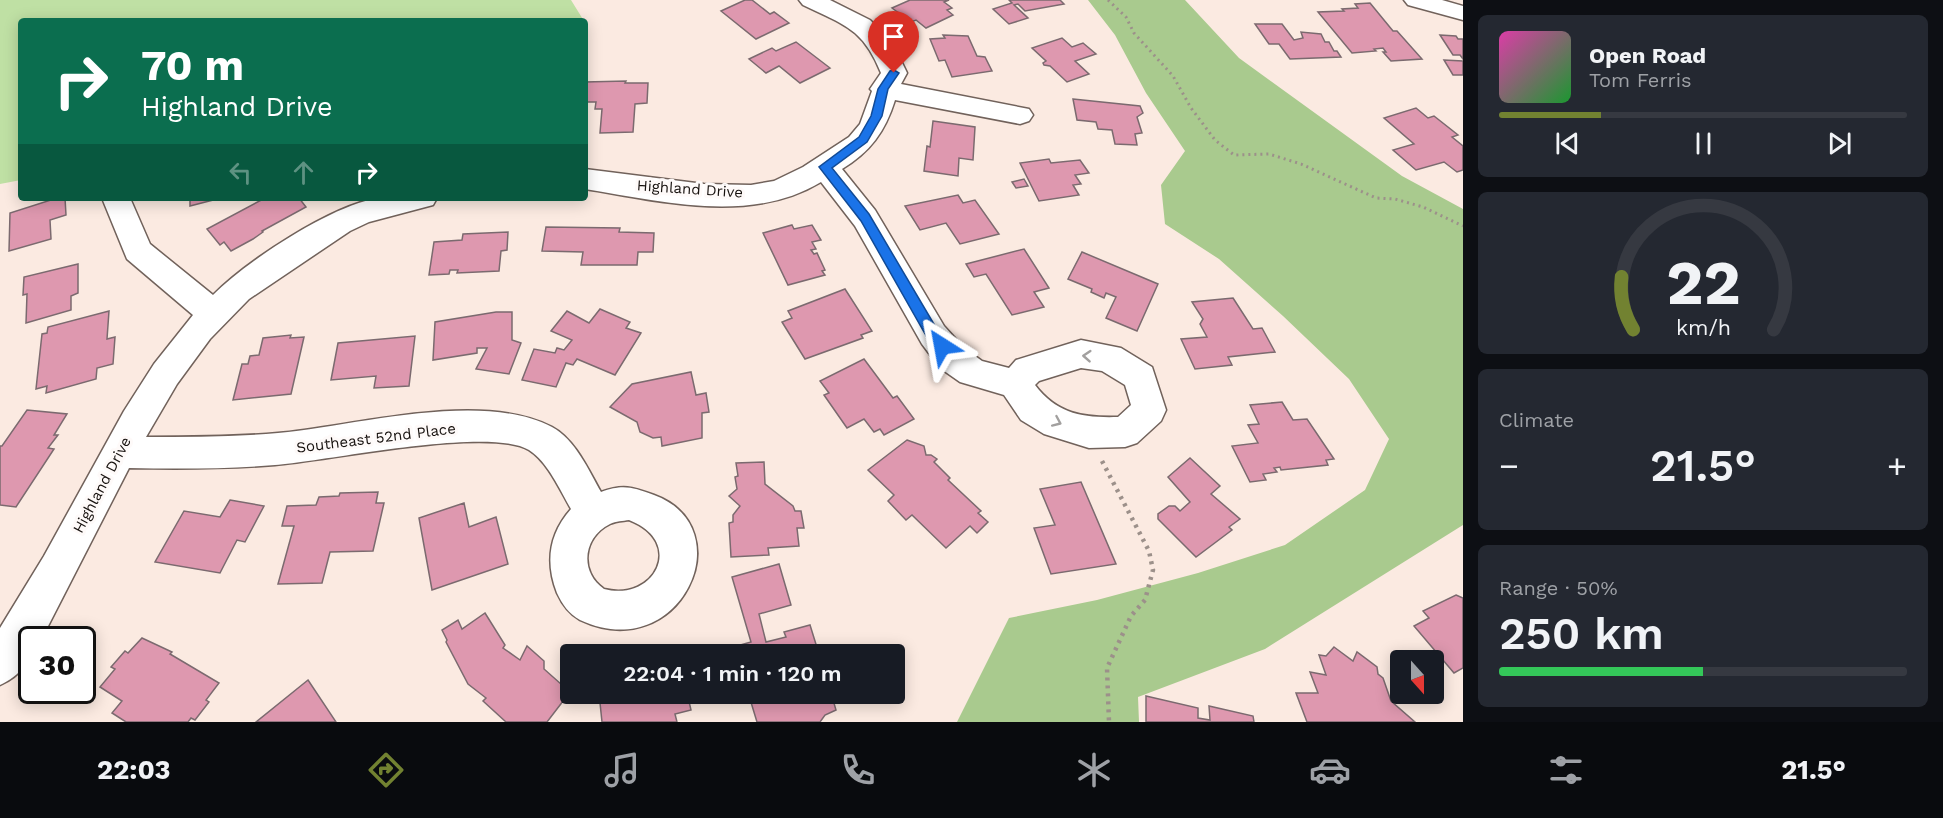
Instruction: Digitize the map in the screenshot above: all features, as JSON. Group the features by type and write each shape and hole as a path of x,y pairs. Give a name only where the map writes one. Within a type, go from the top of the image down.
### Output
{"street":[{"path":"1416,0 1463,13"},
{"name":"Highland Drive","path":"828,3 883,89"},
{"name":"Highland Drive","path":"588,179 683,192 736,195 772,192 799,183 847,153 863,140 877,116 883,89 894,73 883,47 862,25 828,3"},
{"path":"883,89 1020,115"},
{"name":"Highland Drive","path":"588,168 609,165 736,181 825,167"},
{"path":"825,167 865,218 933,335 952,358 972,372 1015,384"},
{"path":"117,201 138,251 214,314"},
{"name":"Highland Drive","path":"0,664 18,640 118,452 166,372 214,314 258,295 413,201"},
{"name":"Southeast 52nd Place","path":"118,452 213,454 282,449 440,428 485,427 518,430 541,440 563,464 594,514"}],"path":[{"path":"1108,0 1126,17 1134,33 1173,76 1191,108 1212,137 1228,151 1234,154 1269,154 1301,164 1376,198 1395,199 1423,207 1463,226"},
{"path":"1098,453 1149,551 1153,570 1145,600 1131,616 1107,669 1109,722"}],"green space":[{"path":"0,0 571,0 582,18 18,18 18,181 0,184"},
{"path":"1088,0 1185,0 1239,58 1402,176 1463,209 1463,525 1265,649 1138,697 1139,722 957,722 1009,618 1097,600 1198,573 1285,545 1365,490 1389,439 1349,379 1219,259 1165,224 1161,185 1185,151 1146,93 1115,35"}],"building":[{"path":"745,0 752,0 770,14 774,12 789,23 756,39 721,11"},
{"path":"910,0 949,0 944,2 952,8 947,10 953,15 926,28 916,20 911,22 892,8"},
{"path":"1009,0 1060,0 1064,4 1025,11 1018,4 1014,5 1028,18 1009,24 993,9 1012,3"},
{"path":"1370,3 1393,31 1397,31 1422,59 1391,61 1383,52 1386,52 1383,48 1374,49 1376,51 1352,53 1318,12 1344,11 1342,9 1358,8 1355,4"},
{"path":"1255,24 1282,24 1294,40 1303,38 1301,32 1321,34 1325,42 1329,42 1341,57 1290,59 1279,44 1269,44"},
{"path":"943,35 968,36 977,56 985,57 992,71 952,77 945,60 939,61 930,39 945,38"},
{"path":"1440,35 1463,39 1463,59 1460,55 1453,55"},
{"path":"1062,38 1072,47 1083,43 1096,54 1075,61 1089,74 1067,82 1050,66 1044,65 1046,61 1032,48"},
{"path":"796,42 830,68 800,83 779,66 766,73 749,59 772,48 776,51"},
{"path":"1444,60 1463,61 1463,75 1453,75"},
{"path":"588,82 648,83 647,103 635,104 633,132 600,133 602,109 595,109 596,102 588,102"},
{"path":"1073,99 1140,106 1143,113 1137,117 1142,133 1135,134 1137,145 1115,144 1112,130 1098,129 1096,122 1077,120"},
{"path":"1416,108 1428,118 1434,116 1458,135 1452,137 1463,146 1463,170 1457,172 1444,162 1416,170 1393,150 1414,144 1384,118"},
{"path":"933,121 975,127 973,160 959,158 958,176 924,171"},
{"path":"1049,159 1051,163 1080,160 1089,173 1075,175 1081,184 1073,185 1079,195 1039,201 1020,163"},
{"path":"1024,179 1028,186 1016,188 1012,182"},
{"path":"958,195 963,203 975,200 999,234 960,244 946,223 920,230 905,206"},
{"path":"48,201 65,201 66,215 50,220 51,239 9,251 10,213"},
{"path":"190,201 209,201 190,206"},
{"path":"259,201 301,201 306,207 231,251 224,242 220,245 207,229"},
{"path":"792,225 794,229 812,225 821,240 812,242 816,249 811,250 814,254 817,253 825,275 788,285 763,233"},
{"path":"546,227 620,228 619,232 654,233 653,252 638,252 637,265 581,265 583,252 542,251"},
{"path":"508,232 507,250 501,251 499,271 457,273 458,270 450,270 449,274 429,275 434,242 462,240 463,234"},
{"path":"1024,249 1049,288 1034,292 1044,307 1012,315 986,274 974,277 966,264"},
{"path":"1082,252 1158,284 1137,331 1106,318 1116,297 1106,293 1104,298 1091,292 1092,289 1068,279"},
{"path":"78,264 78,293 71,296 71,310 26,323 27,294 23,295 24,277"},
{"path":"845,289 872,331 861,335 863,338 805,359 782,322 792,318 788,311"},
{"path":"1233,298 1253,329 1262,328 1275,352 1228,357 1232,365 1195,369 1181,339 1207,337 1200,324 1203,319 1192,302"},
{"path":"600,309 630,322 626,328 641,333 615,375 577,359 573,365 566,363 556,387 522,380 534,349 555,353 557,348 564,350 572,340 551,331 567,311 589,323"},
{"path":"109,311 107,339 115,337 113,364 97,368 96,379 46,393 47,386 36,389 42,334 47,333 48,327"},
{"path":"496,312 512,312 512,340 521,343 509,374 476,369 487,348 477,348 477,353 433,360 435,322"},
{"path":"291,335 290,338 304,337 291,394 233,400 242,364 248,364 250,356 259,355 263,338"},
{"path":"415,336 409,386 374,388 376,376 331,380 338,343"},
{"path":"864,359 893,398 897,396 914,419 884,435 880,429 874,432 864,419 847,428 824,395 829,393 820,381"},
{"path":"691,372 696,395 706,393 709,412 702,413 702,438 662,446 661,437 653,438 640,432 637,422 610,407 632,384"},
{"path":"1282,402 1293,420 1307,419 1334,459 1326,460 1328,465 1281,470 1280,467 1274,468 1277,472 1263,474 1266,480 1250,482 1232,446 1258,443 1248,425 1259,424 1250,405"},
{"path":"27,410 67,414 54,435 58,435 48,448 54,449 16,507 0,505 0,446"},
{"path":"907,440 924,446 926,455 937,459 934,462 950,478 948,480 981,511 978,513 988,522 977,533 970,526 946,548 912,515 906,520 888,501 894,495 868,470"},
{"path":"1190,458 1220,486 1211,494 1240,519 1229,527 1232,530 1196,557 1158,519 1158,514 1169,506 1175,506 1180,511 1190,502 1168,477"},
{"path":"764,462 765,484 793,506 795,511 801,511 804,528 797,528 799,546 768,548 769,555 731,557 729,523 733,522 733,515 740,506 729,496 737,489 736,463"},
{"path":"1081,482 1116,564 1051,574 1034,528 1055,525 1040,489"},
{"path":"378,492 376,503 384,503 373,551 330,552 322,583 278,584 294,526 282,526 287,506 316,505 319,497 339,496 340,493"},
{"path":"230,500 264,506 245,542 237,540 220,573 155,562 184,511 220,517"},
{"path":"464,503 469,527 496,517 508,564 432,590 419,518"},
{"path":"779,564 791,605 759,614 766,642 786,637 784,632 810,625 816,644 744,644 751,642 732,577"},
{"path":"1456,595 1463,598 1463,668 1454,673 1444,661 1444,650 1434,650 1414,626 1429,618 1423,611"},
{"path":"485,613 505,645 503,648 520,660 527,646 544,661 544,669 560,683 561,704 547,722 506,722 483,701 486,698 468,684 442,630 458,620 462,629"},
{"path":"142,638 172,652 170,654 219,683 206,700 209,702 195,720 191,718 188,722 126,722 112,713 122,701 100,687 115,669 111,667 125,651 128,653"},
{"path":"1334,647 1353,661 1357,652 1377,667 1378,674 1383,678 1390,704 1394,704 1415,722 1307,722 1296,693 1318,693 1310,672 1326,675 1319,655 1326,656"},
{"path":"308,680 336,722 256,722"},
{"path":"1146,696 1198,708 1198,718 1210,720 1209,706 1253,716 1254,722 1146,722"},
{"path":"600,704 690,704 691,710 675,714 677,722 602,722"},
{"path":"752,704 834,704 836,710 825,715 820,722 757,722"}],"route":[{"path":"894,73 883,89 877,116 863,140 825,167 865,218 933,335 942,346"}]}
